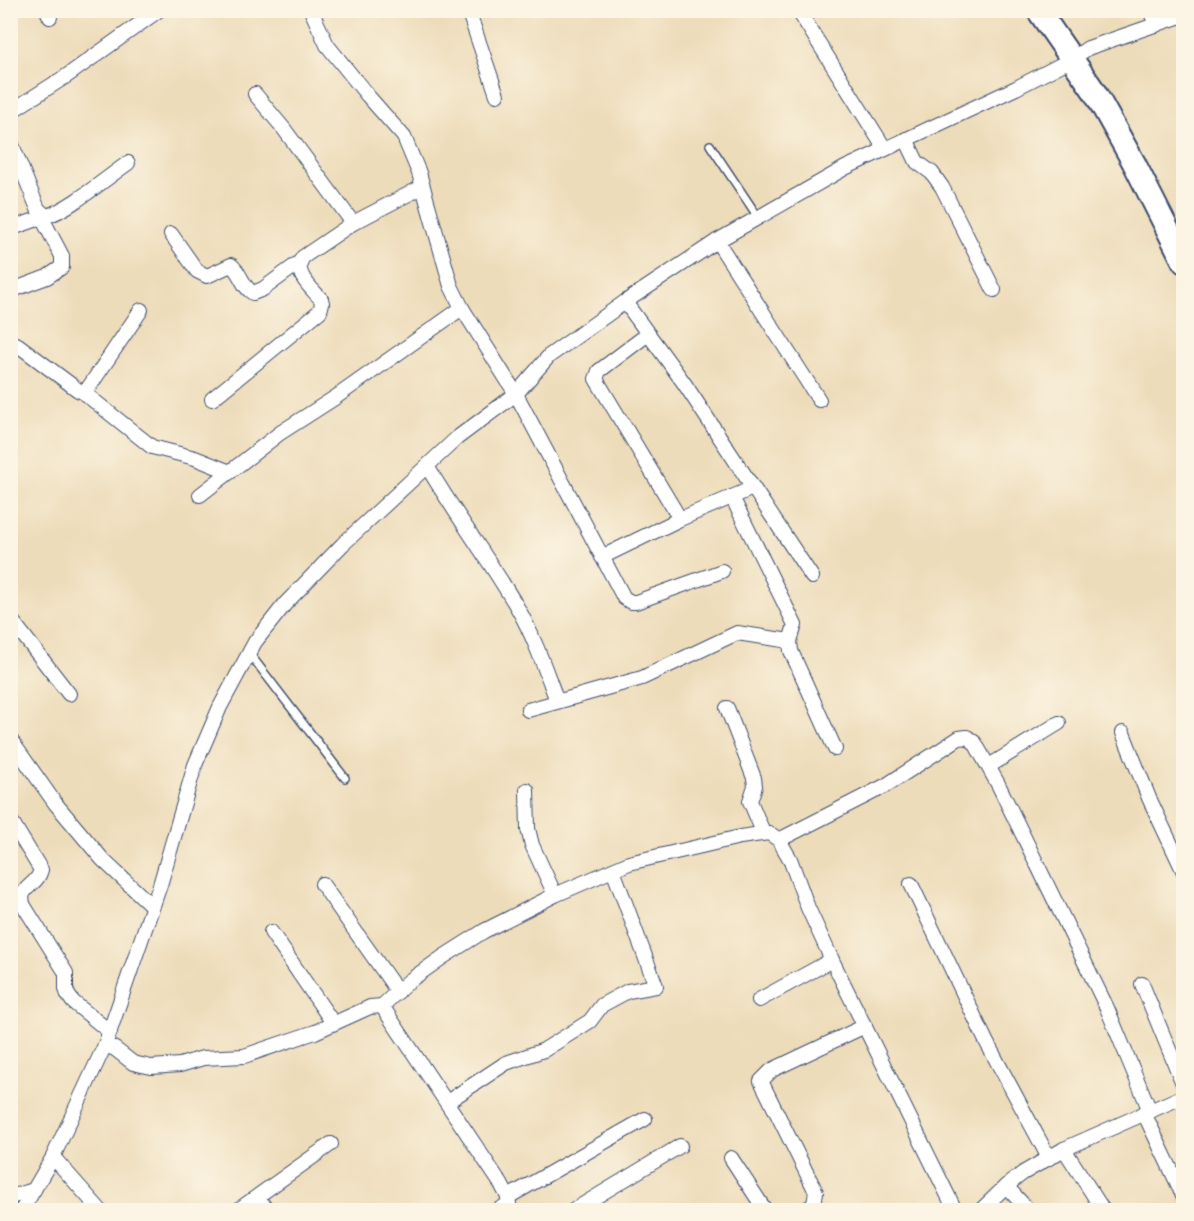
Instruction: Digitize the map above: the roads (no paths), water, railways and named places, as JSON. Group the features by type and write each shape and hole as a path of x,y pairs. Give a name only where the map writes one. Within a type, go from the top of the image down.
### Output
{"highway":[{"path":"1038,10 1094,91 1134,163 1184,262"}],"street":[{"path":"10,112 68,75 159,10"},
{"path":"311,10 327,45 404,137 419,173 451,286 462,308 516,394 620,592 631,602 642,600 722,571"},
{"path":"468,10 497,95"},
{"path":"798,10 885,149"},
{"path":"1150,10 1156,25"},
{"path":"22,1210 53,1158 108,1039 160,885 195,765 220,707 255,642 294,595 343,544 457,438 516,394 549,356 717,241 845,168 1016,88 1072,59 1088,48 1184,15"},
{"path":"255,94 322,179 353,223"},
{"path":"906,139 917,162 932,173 942,187 994,290"},
{"path":"10,140 38,209 62,256 62,267 47,277 10,291"},
{"path":"10,229 53,214 128,163"},
{"path":"171,234 197,271 212,275 231,265 237,270 248,289 253,292 263,289 300,262 303,257 353,223 422,187"},
{"path":"717,241 819,400"},
{"path":"213,399 320,311 321,299 300,271 300,262"},
{"path":"625,302 684,383 812,577"},
{"path":"200,495 280,433 336,397 462,308"},
{"path":"83,392 89,387 141,310"},
{"path":"648,334 600,371 596,379 680,519"},
{"path":"10,342 18,345 83,392 152,447 195,458 230,472"},
{"path":"427,466 517,607 557,701"},
{"path":"602,557 680,519 753,488"},
{"path":"732,497 795,625 790,647 834,749"},
{"path":"10,618 69,694"},
{"path":"528,710 642,678 737,633 790,641"},
{"path":"727,708 754,778 755,786 750,801 763,832"},
{"path":"989,766 1059,723"},
{"path":"1123,733 1149,798 1184,872"},
{"path":"779,840 885,786 958,738 971,739 981,750 1107,1008 1147,1112 1184,1197"},
{"path":"10,739 55,803 97,852 152,906"},
{"path":"527,790 528,829 532,845 555,895"},
{"path":"10,819 41,870 35,881 23,893 22,900 66,973 68,995 115,1049 134,1063 151,1067 180,1065 203,1058 244,1056 315,1032 370,1007 382,1006 443,957 484,932 555,895 638,860 769,832 779,840 790,860 808,908 832,960 955,1210"},
{"path":"447,1102 506,1063 544,1050 590,1022 602,1005 628,991 656,986 613,870"},
{"path":"322,884 398,992"},
{"path":"911,884 986,1041 1049,1158"},
{"path":"271,932 333,1023"},
{"path":"759,1000 832,960"},
{"path":"1142,984 1184,1086"},
{"path":"382,1006 447,1102 507,1205 645,1119"},
{"path":"806,1210 814,1204 817,1198 816,1192 761,1081 772,1070 865,1026"},
{"path":"981,1210 1023,1173 1064,1149 1184,1096"},
{"path":"238,1210 331,1144"},
{"path":"574,1210 680,1146"},
{"path":"1064,1149 1102,1210"},
{"path":"53,1158 100,1210"},
{"path":"730,1158 765,1210"},
{"path":"1006,1186 1028,1210"},
{"path":"10,1197 34,1190"},
{"path":"257,1197 267,1210"}],"lane":[{"path":"710,145 759,217"},
{"path":"249,653 345,778"}]}
